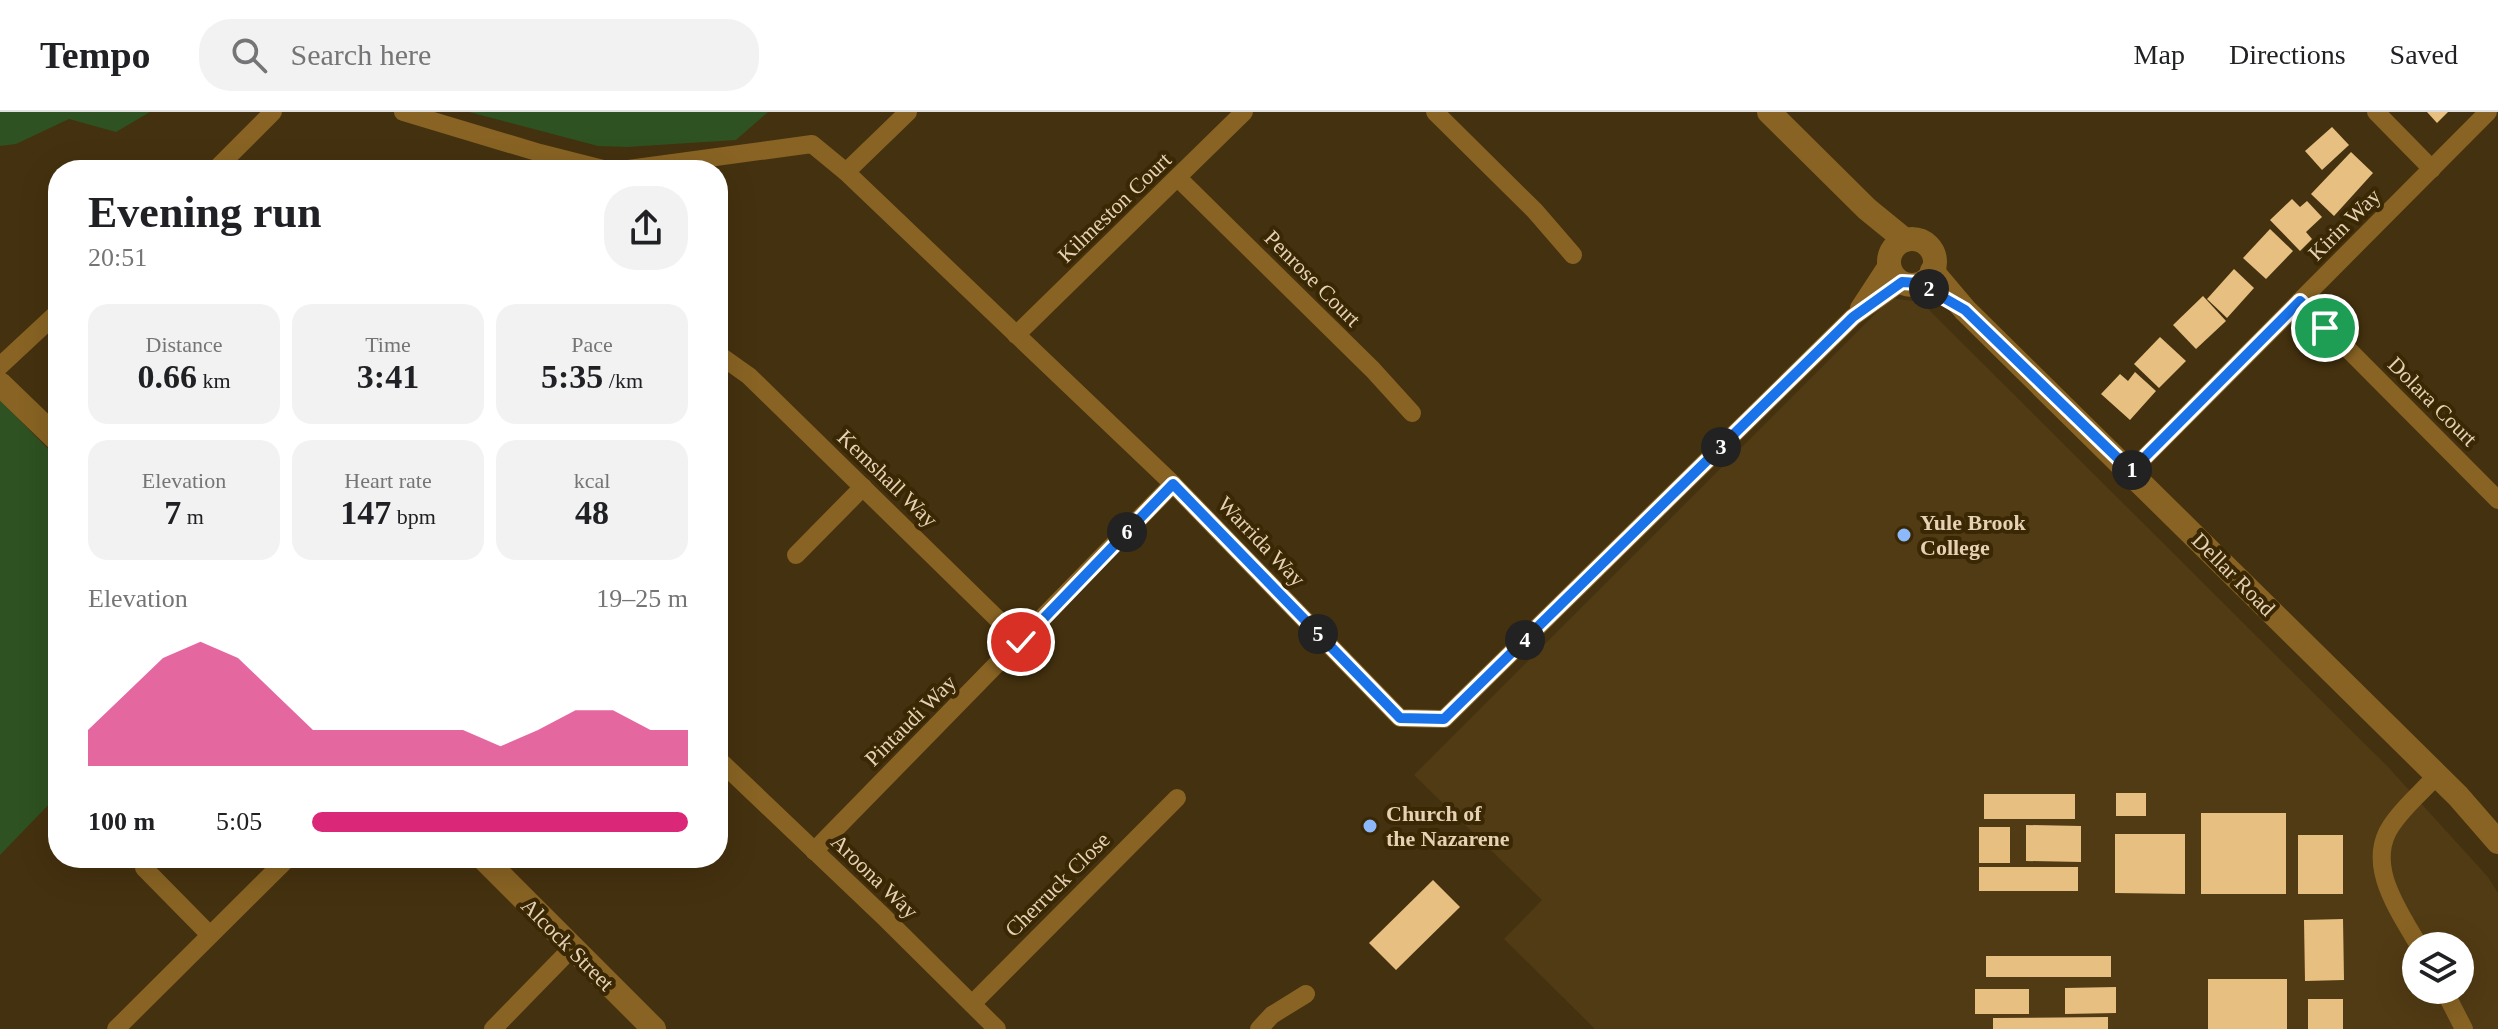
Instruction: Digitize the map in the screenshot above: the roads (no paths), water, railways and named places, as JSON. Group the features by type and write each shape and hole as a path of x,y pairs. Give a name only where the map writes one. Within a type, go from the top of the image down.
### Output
{"main road":[{"name":"Dellar Road","path":"1769,112 1867,209 1906,266 1965,310 2131,471 2437,775 2498,842"},
{"path":"0,384 48,430"},
{"name":"Alcock Street","path":"497,868 654,1029"}],"street":[{"path":"225,160 273,112"},
{"path":"403,112 533,160"},
{"path":"846,172 908,112"},
{"name":"Kilmeston Court","path":"1016,335 1244,112"},
{"path":"1435,112 1535,211 1573,255"},
{"path":"2376,112 2432,169"},
{"name":"Kirin Way","path":"2131,471 2488,112"},
{"name":"Warrida Way","path":"694,160 812,144 846,172 1173,484 1400,718 1444,719 1906,266"},
{"name":"Penrose Court","path":"1178,178 1373,370 1412,413"},
{"name":"Dolara Court","path":"2300,301 2498,500"},
{"path":"0,366 48,321"},
{"name":"Kemshall Way","path":"728,361 749,376 1021,642"},
{"name":"Pintaudi Way","path":"814,851 1173,484"},
{"path":"796,555 863,487"},
{"name":"Aroona Way","path":"728,769 997,1029"},
{"path":"2411,932 2396,906 2381,866 2381,846 2391,825 2437,775"},
{"name":"Cherruck Close","path":"972,1004 1177,798"},
{"path":"144,868 210,935"},
{"path":"116,1029 278,868"},
{"path":"493,1029 572,948"},
{"path":"1259,1029 1281,1009 1306,994"},
{"path":"2451,1004 2464,1029"}],"place":[{"name":"Yule Brook College","path":"1904,535"},
{"name":"Church of the Nazarene","path":"1370,826"}]}
